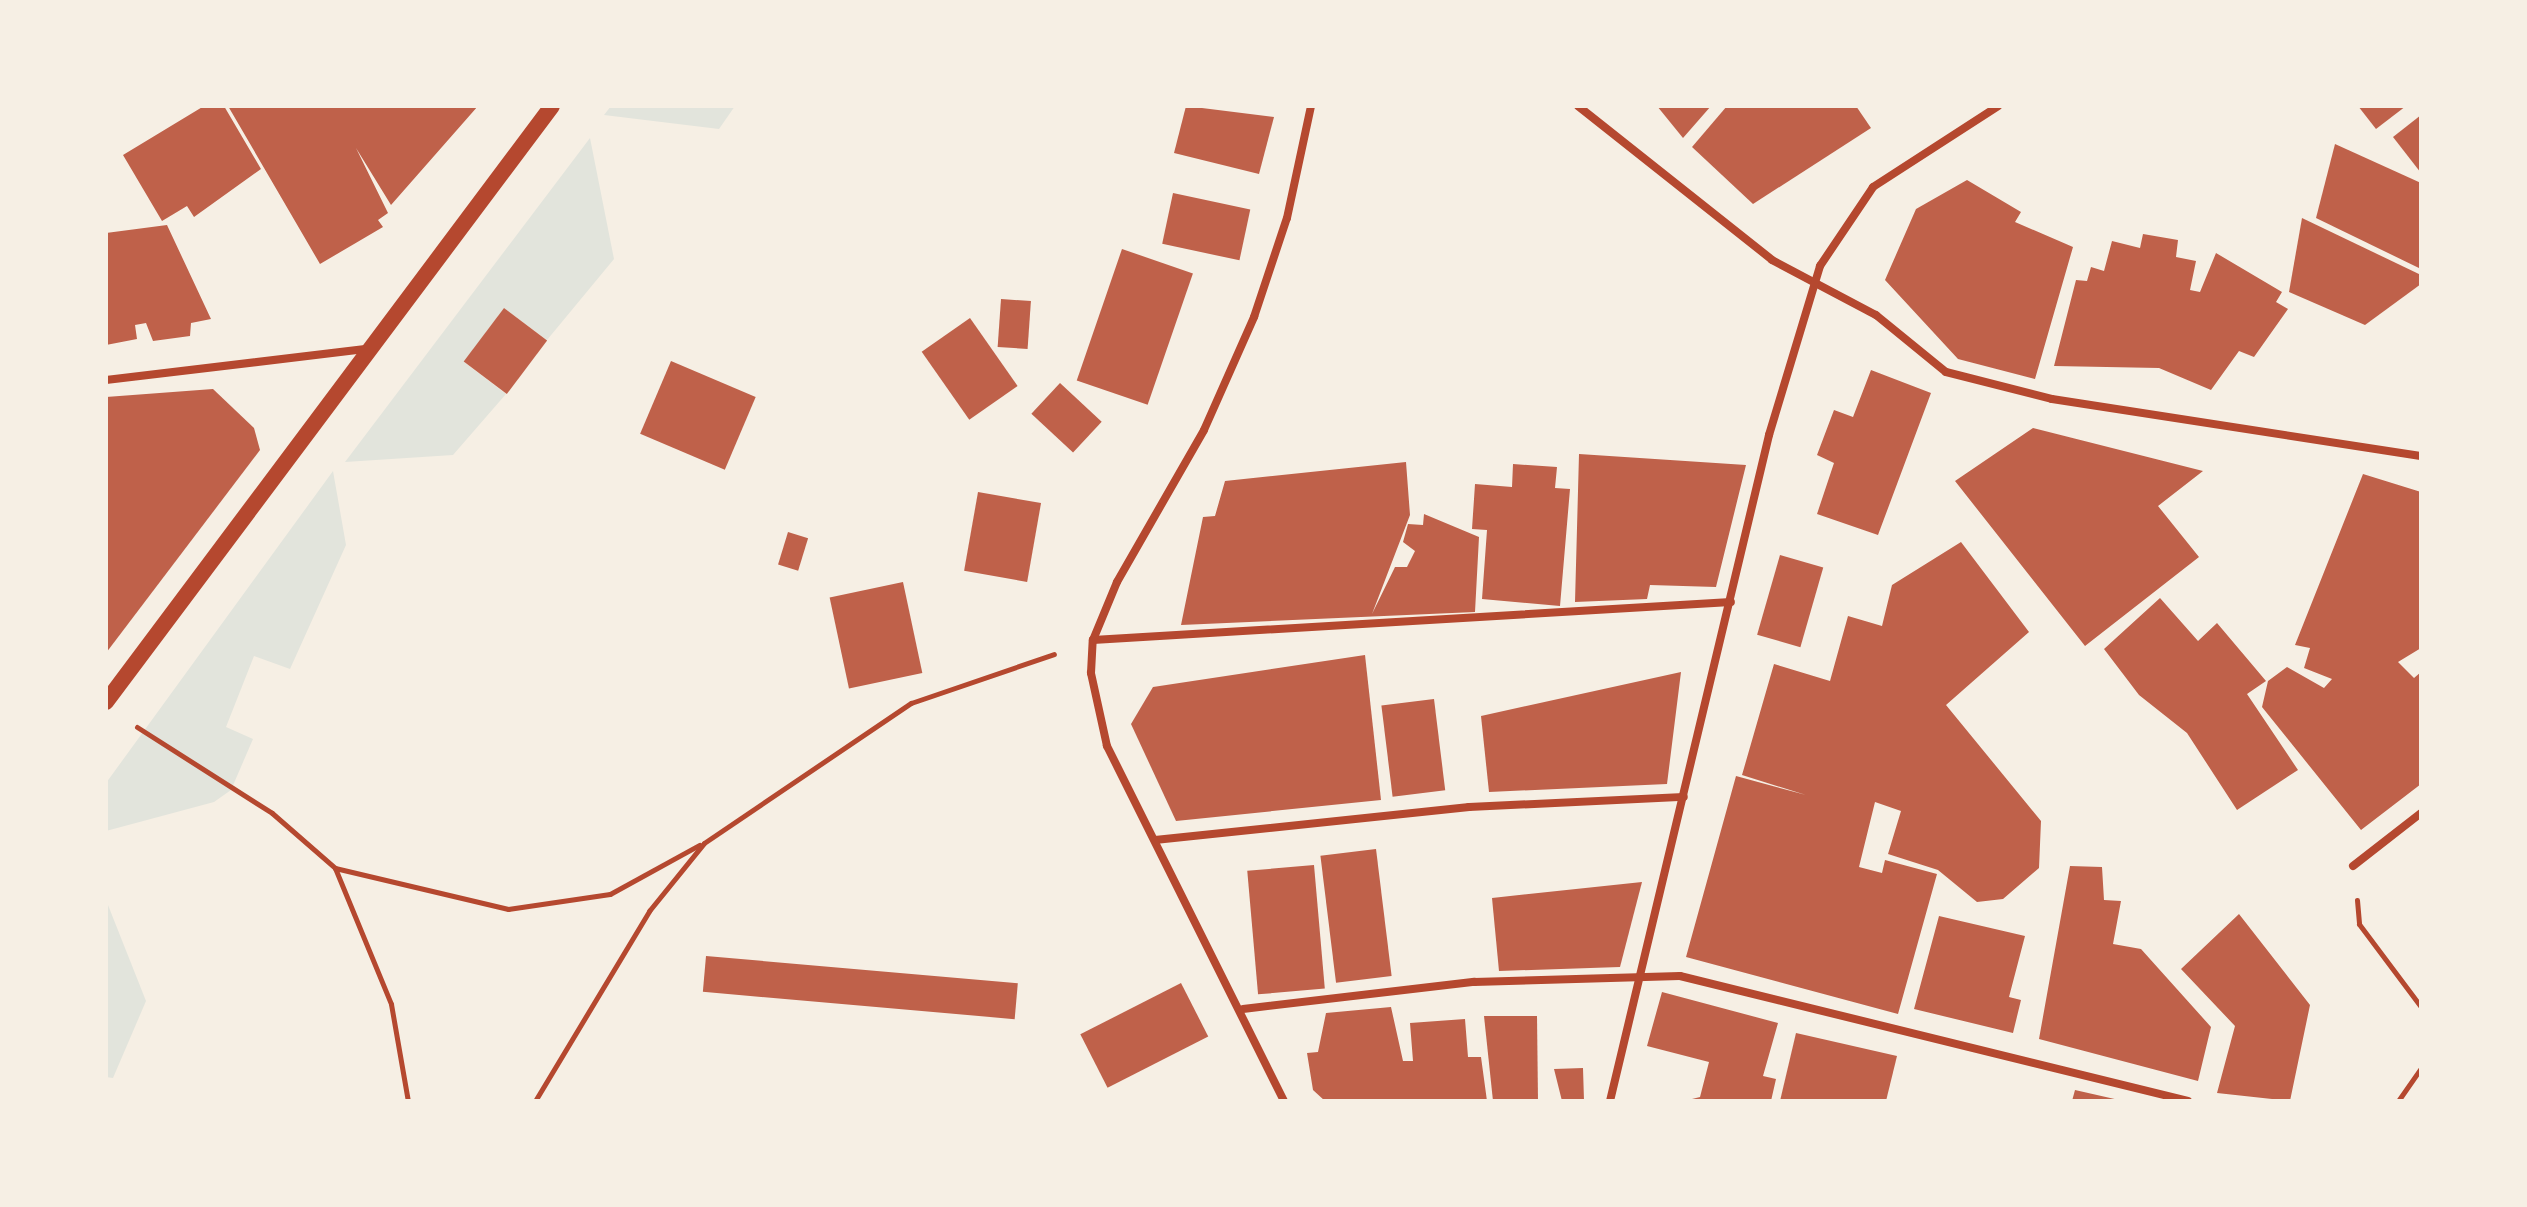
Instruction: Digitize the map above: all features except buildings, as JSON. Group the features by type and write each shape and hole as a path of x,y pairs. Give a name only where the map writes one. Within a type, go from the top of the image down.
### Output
{"main road":[{"path":"106,702 365,349 552,106"}],"street":[{"path":"1284,1101 1243,1009 1099,725 1093,640 1131,555 1204,430 1254,317 1287,218 1311,106"},
{"path":"1578,106 1813,285 1887,322 1928,364 1972,380 2052,399 2421,456"},
{"path":"1610,1101 1645,974 1731,602 1813,285 1843,224 1873,187 1998,106"},
{"path":"106,380 365,349"},
{"path":"1093,640 1731,602"},
{"path":"1155,840 1469,807 1684,797"},
{"path":"2353,866 2421,813"},
{"path":"1243,1009 1474,982 1645,974 1695,978 2188,1101"}],"path":[{"path":"335,868 508,909 610,894 704,843 911,703 1093,640"},
{"path":"129,721 272,813 335,868 391,1004 408,1101"},
{"path":"535,1101 649,911 704,843"},
{"path":"2353,866 2359,924 2421,1007"},
{"path":"2398,1101 2421,1068"}],"shaded area":[{"path":"611,106 735,106 719,129 604,115"},
{"path":"590,138 614,259 547,340 504,308 464,362 506,394 453,455 345,462"},
{"path":"333,471 346,545 290,669 254,656 226,727 253,739 231,790 214,802 106,831 106,783"},
{"path":"106,900 146,1001 113,1078 106,1077"}]}
